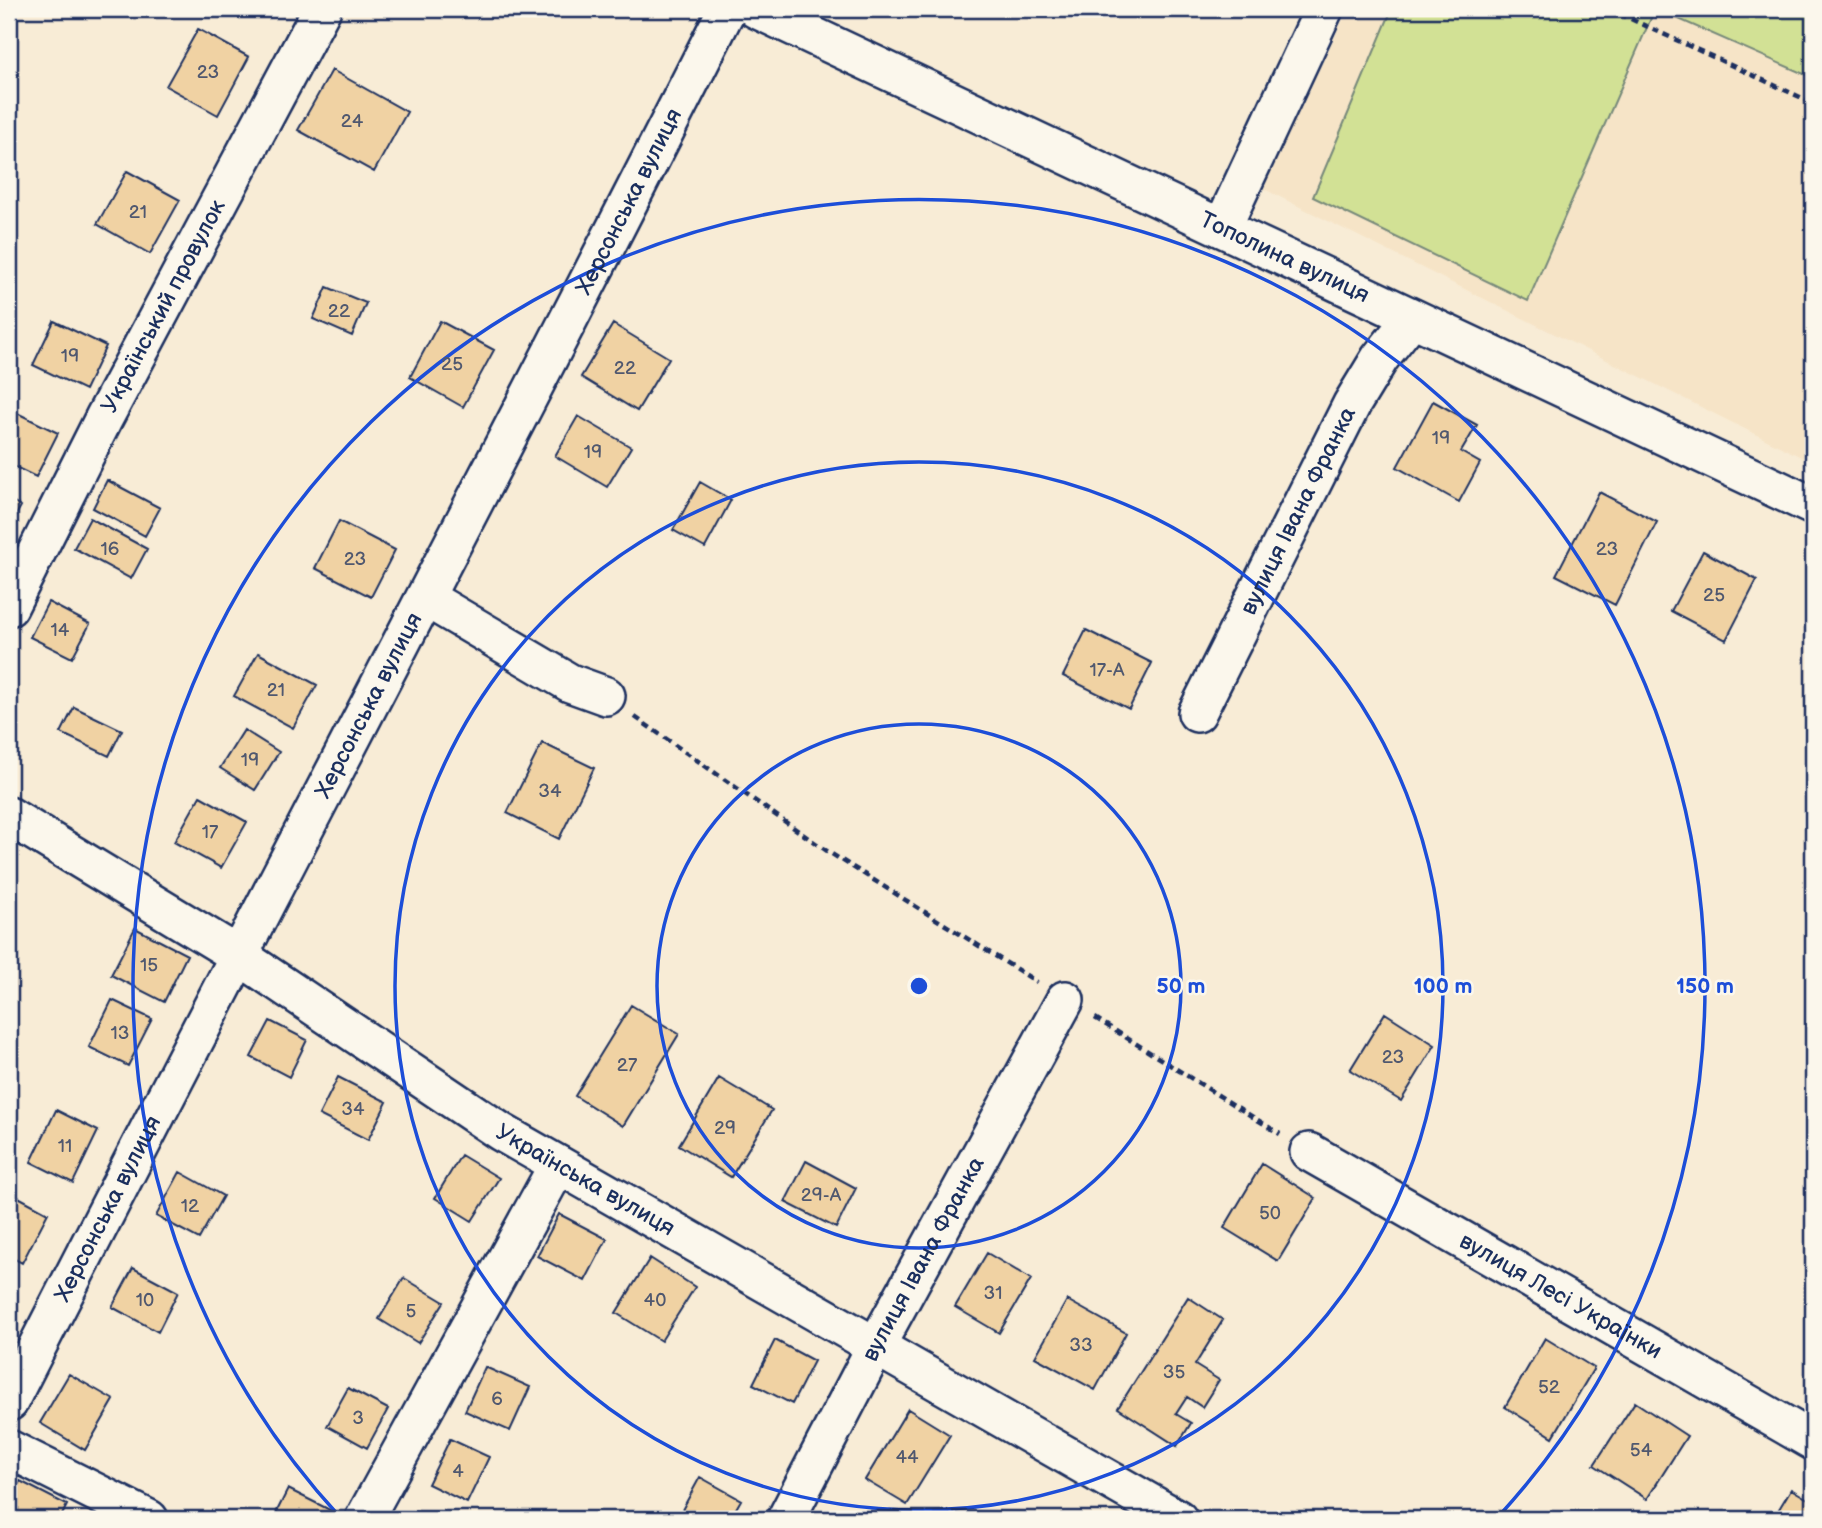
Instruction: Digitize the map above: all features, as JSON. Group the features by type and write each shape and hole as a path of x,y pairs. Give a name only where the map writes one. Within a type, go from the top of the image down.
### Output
{"street":[{"name":"Український провулок","path":"9,607 104,418 322,9"},
{"name":"Херсонська вулиця","path":"9,1402 426,598 727,9"},
{"name":"Тополина вулиця","path":"756,9 1813,506"},
{"path":"1222,228 1324,9"},
{"name":"вулиця Івана Франка","path":"1197,713 1352,404 1380,358 1412,318"},
{"path":"426,598 570,683 606,696"},
{"name":"Українська вулиця","path":"9,816 239,955 501,1132 1178,1519"},
{"name":"вулиця Івана Франка","path":"786,1519 876,1346 1065,1000"},
{"name":"вулиця Лесі Українки","path":"1309,1152 1813,1441"},
{"path":"364,1519 558,1165"},
{"path":"9,1449 149,1519"}],"path":[{"path":"1609,9 1813,103"},
{"path":"606,696 827,851 1309,1152"}],"shaded area":[{"path":"1348,9 1813,9 1813,463 1262,188"}],"green space":[{"path":"1392,9 1655,9 1528,301 1313,197"},
{"path":"1656,9 1813,9 1813,78"}],"building":[{"path":"198,29 249,57 218,115 166,86"},
{"path":"332,70 407,112 374,172 298,130"},
{"path":"127,171 180,200 150,254 97,224"},
{"path":"327,287 366,303 352,336 313,319"},
{"path":"54,321 106,346 85,390 33,365"},
{"path":"440,321 494,350 463,407 410,377"},
{"path":"613,324 669,358 637,411 581,377"},
{"path":"1433,401 1477,425 1461,452 1480,463 1459,502 1397,467"},
{"path":"15,412 58,433 36,477 9,464 9,425"},
{"path":"578,416 631,447 607,487 555,456"},
{"path":"107,480 160,508 145,536 93,508"},
{"path":"700,482 731,500 705,548 673,530"},
{"path":"1599,492 1657,522 1615,605 1556,575"},
{"path":"9,499 21,506 9,528"},
{"path":"90,518 147,549 131,579 74,548"},
{"path":"339,521 395,550 371,597 315,568"},
{"path":"1703,551 1757,580 1726,640 1671,611"},
{"path":"48,602 90,624 72,658 30,637"},
{"path":"1086,630 1152,663 1129,709 1063,676"},
{"path":"258,653 317,685 293,728 234,696"},
{"path":"74,707 122,730 109,756 61,733"},
{"path":"244,730 279,752 255,790 220,768"},
{"path":"542,743 594,768 559,839 507,813"},
{"path":"200,796 247,822 221,868 174,842"},
{"path":"135,928 187,955 164,1002 111,975"},
{"path":"112,1000 152,1019 128,1066 89,1047"},
{"path":"631,1005 679,1034 623,1126 575,1096"},
{"path":"1385,1013 1435,1045 1401,1101 1350,1070"},
{"path":"270,1021 307,1040 289,1077 251,1057"},
{"path":"338,1077 387,1102 368,1140 319,1115"},
{"path":"719,1078 772,1110 731,1177 679,1145"},
{"path":"56,1110 98,1131 73,1183 31,1162"},
{"path":"461,1155 499,1178 472,1221 435,1198"},
{"path":"806,1161 856,1188 836,1228 785,1202"},
{"path":"1262,1164 1316,1198 1278,1261 1224,1228"},
{"path":"180,1172 223,1196 199,1239 156,1216"},
{"path":"9,1192 48,1213 22,1263 9,1256"},
{"path":"559,1214 607,1239 585,1281 537,1256"},
{"path":"987,1253 1031,1279 999,1333 955,1307"},
{"path":"650,1258 695,1287 661,1341 616,1313"},
{"path":"133,1268 178,1292 158,1332 112,1307"},
{"path":"404,1278 444,1302 418,1343 379,1319"},
{"path":"1188,1297 1223,1320 1195,1365 1219,1380 1202,1407 1187,1397 1176,1414 1191,1423 1177,1446 1118,1408"},
{"path":"1067,1300 1126,1333 1095,1390 1035,1357"},
{"path":"1545,1338 1594,1368 1553,1437 1505,1407"},
{"path":"775,1340 814,1361 792,1404 753,1384"},
{"path":"485,1367 530,1387 510,1431 465,1411"},
{"path":"69,1374 114,1400 85,1450 40,1423"},
{"path":"348,1388 388,1409 367,1448 327,1426"},
{"path":"1635,1402 1687,1436 1647,1499 1594,1465"},
{"path":"908,1409 950,1435 907,1505 865,1480"},
{"path":"450,1439 489,1457 467,1503 428,1484"},
{"path":"700,1477 741,1500 730,1519 677,1519"},
{"path":"20,1481 67,1505 60,1519 9,1519 9,1503"},
{"path":"288,1489 336,1513 333,1519 273,1519"},
{"path":"1791,1489 1813,1502 1813,1519 1773,1519"}]}
